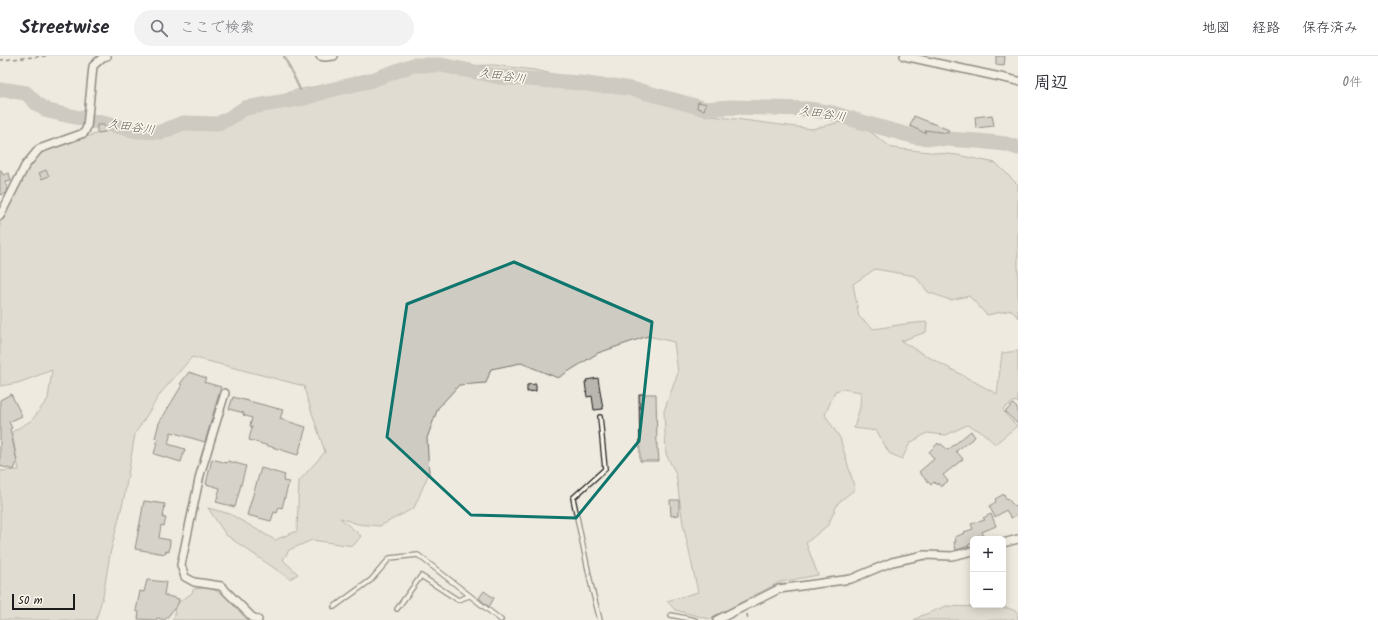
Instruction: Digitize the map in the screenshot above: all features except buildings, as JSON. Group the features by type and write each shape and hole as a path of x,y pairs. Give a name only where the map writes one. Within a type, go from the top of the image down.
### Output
{"street":[{"path":"0,216 25,166 39,149 84,133 87,127 90,109 93,66 103,57 107,56"},
{"path":"320,56 334,56"},
{"path":"904,56 1018,81"},
{"path":"225,393 200,476 181,565 185,577 194,582 221,586 252,617 258,620"},
{"path":"1006,542 1018,539"},
{"path":"717,620 779,589 851,579 892,562 924,555 952,556 970,552"}],"lane":[{"path":"600,417 605,469 572,498 600,620"},
{"path":"334,607 371,580 390,558 418,555 501,620"},
{"path":"397,609 421,576 458,600 469,596"},
{"path":"671,615 695,620"}],"path":[{"path":"0,60 46,56"}],"highlighted area":[{"path":"514,262 652,322 639,441 576,518 471,515 387,437 407,304"}],"shaded area":[{"path":"495,65 534,70 597,83 712,116 812,129 853,119 892,148 957,155 996,163 1018,185 1018,318 1012,310 987,315 969,296 950,300 928,292 915,276 875,269 853,284 859,317 874,329 927,322 926,332 901,341 997,394 1002,353 1018,351 1018,403 1015,401 1003,409 1006,415 1017,426 995,444 982,432 967,425 946,435 927,433 910,443 902,459 889,453 877,431 854,428 860,407 861,392 843,389 835,391 825,415 840,438 855,489 838,503 828,525 806,543 818,575 780,582 709,619 675,610 667,601 698,592 683,524 676,474 666,454 664,411 678,373 674,342 648,336 598,353 558,378 521,363 491,369 486,383 459,385 438,408 427,438 429,473 414,508 380,526 358,524 340,518 361,536 353,546 312,540 289,550 283,560 298,574 290,579 226,535 208,508 230,514 275,540 297,531 299,481 325,452 304,386 192,357 160,394 135,434 124,498 110,554 103,596 96,620 0,620 0,471 19,470 12,432 32,420 48,399 52,370 18,383 0,386 0,216 34,157 48,149 115,128 131,128 154,133 185,126 220,126 239,114 261,107 292,91 344,81 362,75 455,66"},
{"path":"208,587 227,596 249,620 172,620 175,616 174,605 191,594 194,589"},
{"path":"946,606 970,607 970,608 1008,608 1018,612 1018,620 914,620"}],"waterway":[{"path":"284,56 304,98"},
{"name":"久田谷川","path":"0,90 26,93 36,103 48,111 138,131 161,132 183,123 217,124 245,108 304,98 369,81 413,65 441,65 500,77 615,86 641,91 706,109 731,107 808,109 832,113 916,137 1006,144 1018,148"}]}
